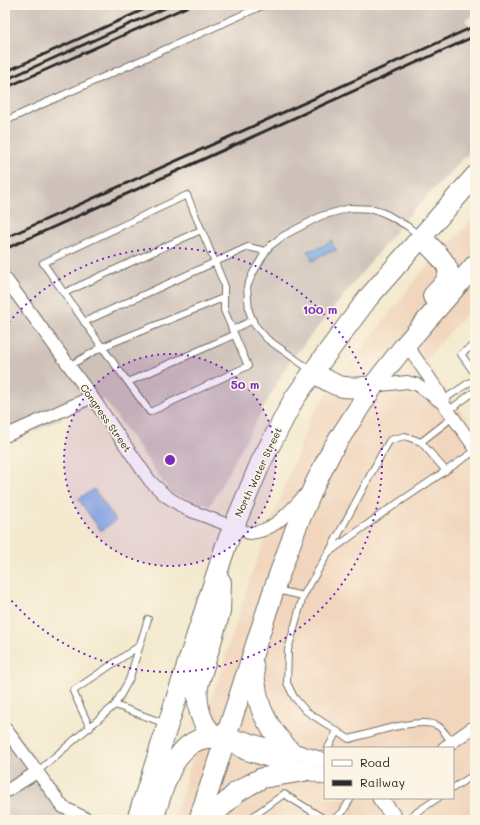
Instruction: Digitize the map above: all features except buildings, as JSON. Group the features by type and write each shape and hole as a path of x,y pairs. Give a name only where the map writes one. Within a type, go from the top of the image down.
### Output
{"highway":[{"name":"North Water Street","path":"137,820 232,527 261,462 294,399 368,298 475,176"},
{"path":"406,344 415,316 445,282 448,275 448,268 445,262 421,237"},
{"path":"199,820 274,589 314,484 332,450 373,386 406,344 475,265"},
{"path":"313,372 340,387 349,388 373,386"},
{"path":"223,554 220,612 199,682 197,694 201,714 207,726 213,734 225,739"},
{"path":"252,659 256,693 263,715 275,736 288,750"},
{"path":"153,820 169,771 182,752 187,747 202,739 225,739"},
{"path":"208,820 237,792 262,778 304,771"}],"street":[{"name":"Congress Street","path":"5,278 92,397 150,481 166,496 186,509 232,527 249,532 259,532 270,527 282,518 314,484"},
{"path":"406,344 439,392 447,408 475,448"},
{"path":"373,386 407,382 418,385 425,389 447,408"},
{"path":"5,436 92,397"},
{"path":"448,745 475,726"},
{"path":"5,728 63,807 89,820"},
{"path":"225,739 244,739 278,750 288,750 324,756"},
{"path":"225,739 245,752 324,778"},
{"path":"5,792 37,772"},
{"path":"381,799 396,820"}],"lane":[{"path":"5,121 264,5"},
{"path":"187,195 201,230 224,284 224,310 248,366 150,412 102,348 42,263 187,195"},
{"path":"313,372 266,339 254,324 249,311 247,287 252,272 270,246 283,236 321,216 350,208 374,209 407,226 421,237"},
{"path":"64,293 201,230"},
{"path":"84,322 248,247 266,251"},
{"path":"69,366 102,348 223,298"},
{"path":"128,382 233,332 253,320"},
{"path":"475,344 461,354 475,374"},
{"path":"422,442 447,408 470,382 475,383"},
{"path":"447,408 475,391"},
{"path":"446,471 422,442 405,436 390,440 303,596 288,650 287,683 294,697 306,711 349,739 412,723 428,723 439,726 448,745"},
{"path":"328,553 383,513 475,451"},
{"path":"274,589 303,596"},
{"path":"37,772 115,705 129,680 148,619"},
{"path":"90,728 73,691 139,646"},
{"path":"115,705 168,725"},
{"path":"329,747 337,731"},
{"path":"454,787 475,774"},
{"path":"248,820 284,794 326,820"},
{"path":"332,820 342,813 350,799"},
{"path":"405,820 435,799"}],"shaded area":[{"path":"5,5 475,5 475,15 465,20 475,32 475,146 407,217 287,365 210,506 171,493 104,399 5,444"},
{"path":"475,217 475,304 425,360 475,432 475,820 173,820 250,579 312,414 420,274"},
{"path":"5,717 68,804 99,820 5,820"}],"water":[{"path":"332,240 333,246 337,250 323,254 312,261 311,256 307,251 322,247"},
{"path":"94,489 116,520 101,531 78,499"}],"railway":[{"path":"5,72 154,5"},
{"path":"5,80 172,5"},
{"path":"5,88 191,5"},
{"path":"5,238 475,26"},
{"path":"5,249 475,36"}]}
